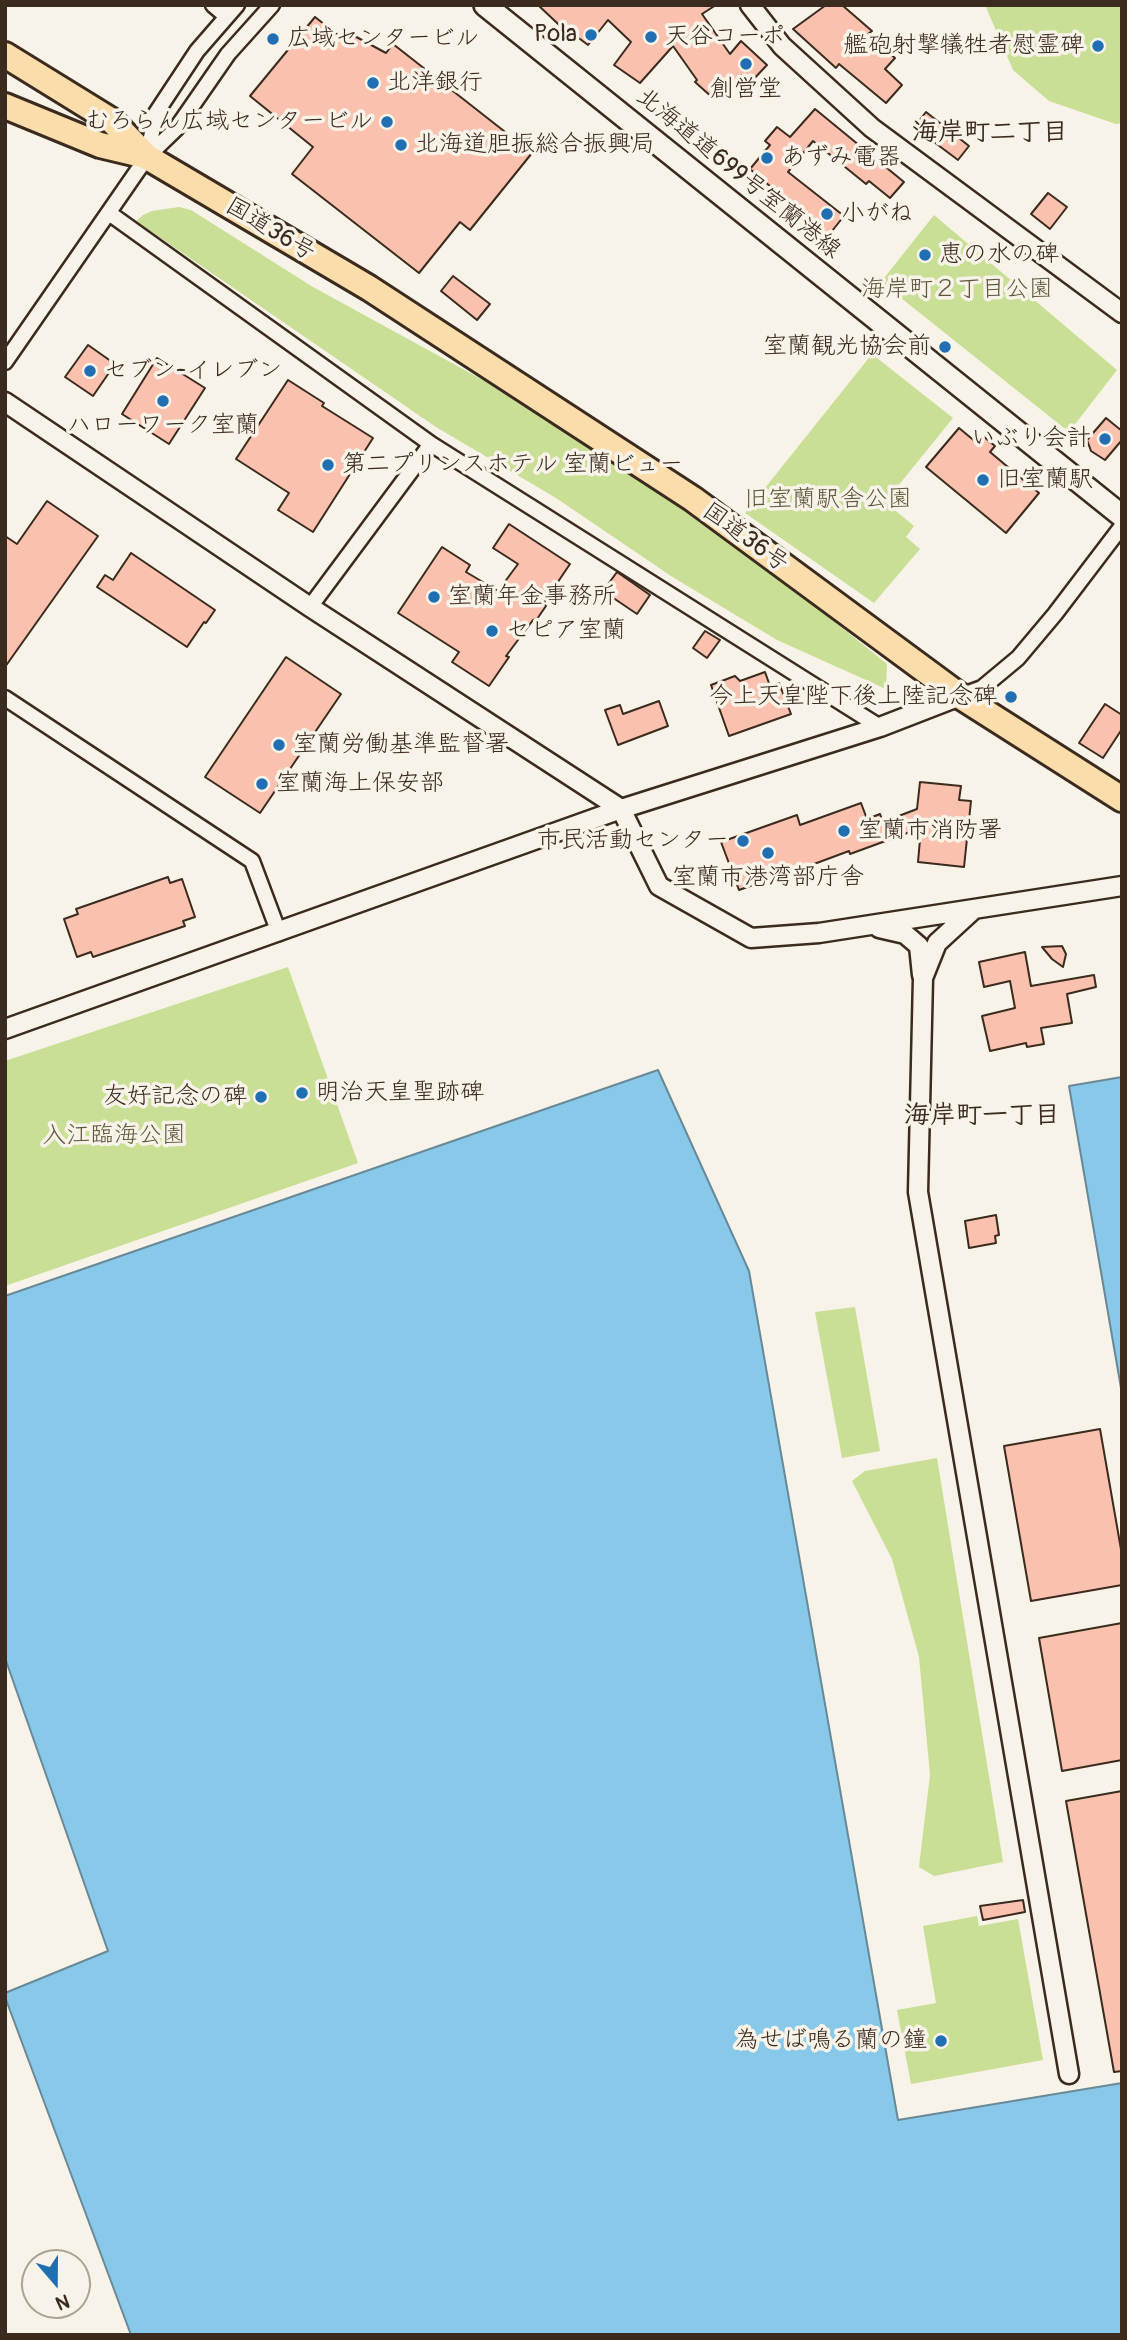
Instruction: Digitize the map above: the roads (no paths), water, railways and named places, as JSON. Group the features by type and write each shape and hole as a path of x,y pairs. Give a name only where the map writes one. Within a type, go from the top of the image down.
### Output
{"highway":[{"name":"国道36号","path":"5,55 112,121 147,157 369,288 693,499 960,696 1122,799"},
{"name":"国道36号","path":"6,106 100,145 147,157"}],"main road":[{"name":"北海道道699号室蘭港線","path":"485,5 1122,516"}],"street":[{"path":"213,5 226,16"},
{"path":"147,157 156,113 197,51 237,5"},
{"path":"5,362 147,157 176,129 228,54 272,5"},
{"path":"750,5 782,46 872,128 1122,313"},
{"path":"109,213 430,444 880,727"},
{"path":"5,402 310,607 621,809 659,886 751,938 819,933 1122,886"},
{"path":"310,607 430,444"},
{"path":"5,1029 621,809 880,727 982,688 1018,658 1122,526"},
{"path":"5,698 252,861 279,933"},
{"path":"923,978 937,943 974,909"},
{"path":"868,925 905,934 919,946 923,978 918,1192 1069,2074"}],"water":[{"path":"658,1070 749,1271 898,2120 1122,2083 1122,2335 131,2335 5,1997 5,1993 108,1951 5,1658 5,1296"},
{"path":"1122,1077 1122,1394 1069,1086"}],"place":[{"name":"Pola","path":"591,35"},
{"name":"天谷コーポ","path":"651,37"},
{"name":"広域センタービル","path":"273,39"},
{"name":"艦砲射撃犠牲者慰霊碑","path":"1098,46"},
{"name":"創営堂","path":"746,64"},
{"name":"北洋銀行","path":"373,83"},
{"name":"むろらん広域センタービル","path":"387,122"},
{"name":"北海道胆振総合振興局","path":"401,145"},
{"name":"あずみ電器","path":"767,158"},
{"name":"小がね","path":"827,214"},
{"name":"恵の水の碑","path":"925,255"},
{"name":"室蘭観光協会前","path":"945,347"},
{"name":"セブン-イレブン","path":"90,371"},
{"name":"ハローワーク室蘭","path":"163,401"},
{"name":"いぶり会計","path":"1105,439"},
{"name":"第二プリンスホテル 室蘭ビュー","path":"328,465"},
{"name":"旧室蘭駅","path":"983,480"},
{"name":"室蘭年金事務所","path":"434,597"},
{"name":"セピア室蘭","path":"492,631"},
{"name":"今上天皇陛下後上陸記念碑","path":"1011,697"},
{"name":"室蘭労働基準監督署","path":"279,745"},
{"name":"室蘭海上保安部","path":"262,784"},
{"name":"室蘭市消防署","path":"844,831"},
{"name":"市民活動センター","path":"743,841"},
{"name":"室蘭市港湾部庁舎","path":"768,853"},
{"name":"明治天皇聖跡碑","path":"302,1093"},
{"name":"友好記念の碑","path":"261,1097"},
{"name":"為せば鳴る蘭の鐘","path":"941,2041"}],"district":[{"name":"海岸町二丁目","path":"990,133"},
{"name":"海岸町一丁目","path":"982,1116"}],"park label":[{"name":"海岸町２丁目公園","path":"957,290"},
{"name":"旧室蘭駅舎公園","path":"828,500"},
{"name":"入江臨海公園","path":"114,1136"}]}
